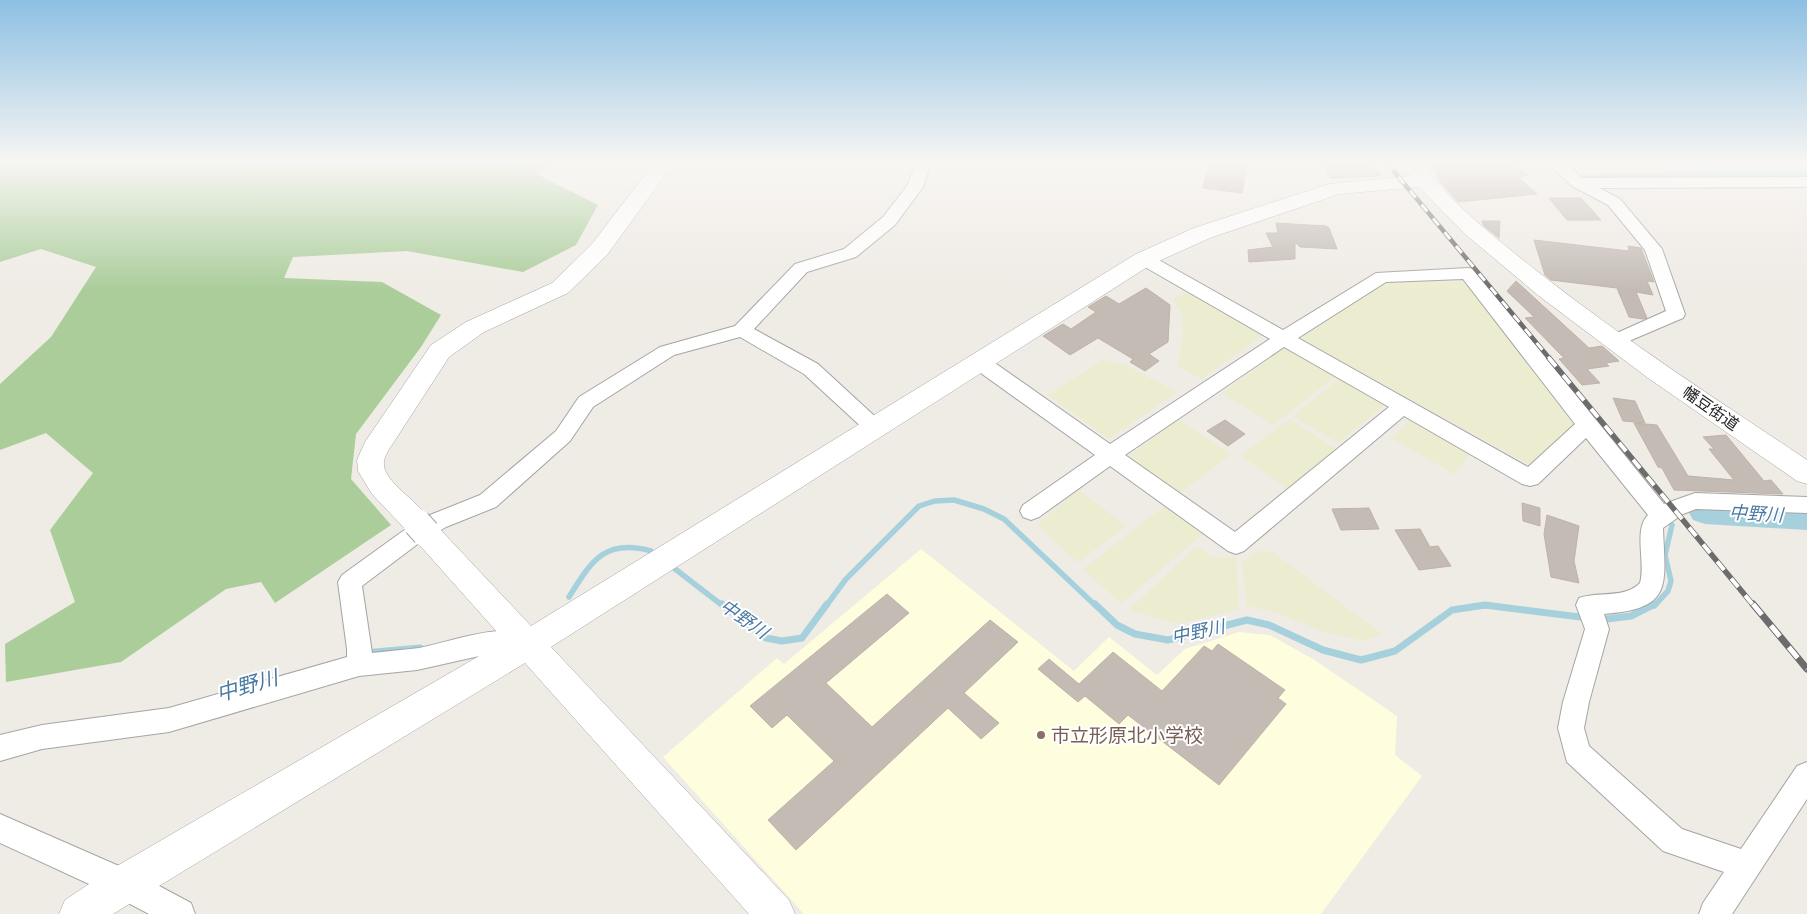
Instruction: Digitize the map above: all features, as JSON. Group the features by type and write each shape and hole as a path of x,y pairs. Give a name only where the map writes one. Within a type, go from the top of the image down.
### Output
{"street":[{"path":"632,206 599,250 560,288 475,327 440,351 375,449 370,462 373,474 379,482 775,914"},
{"path":"359,658 350,582 411,537 438,521 488,501 563,436 586,402 667,351 742,330 801,268 850,253 889,221 901,206"},
{"path":"79,914 124,884 529,644 874,426 1144,259 1202,233 1283,206"},
{"name":"幡豆街道","path":"1449,206 1472,230 1565,307 1807,474"},
{"path":"1615,341 1676,314 1653,250 1617,206"},
{"path":"1144,259 1530,478 1587,425"},
{"path":"1031,512 1284,338 1382,277 1468,273 1661,516"},
{"path":"742,330 811,369 874,426"},
{"path":"978,361 1236,545 1404,405"},
{"path":"1746,865 1673,841 1577,753 1571,728 1576,702 1597,629 1588,605 1626,603 1644,593 1653,582 1652,525 1661,516 1675,508 1695,502 1807,505"},
{"path":"0,748 42,737 169,720 359,658 417,659 497,641 529,644"},
{"path":"1714,914 1807,775"},
{"path":"0,828 124,884 180,914"}],"shaded area":[{"path":"1390,280 1465,282 1577,426 1532,466 1299,338"},
{"path":"1192,291 1265,334 1201,379 1178,366 1183,335 1182,313 1173,299"},
{"path":"1284,347 1335,377 1273,425 1222,393"},
{"path":"1103,360 1126,365 1177,392 1109,439 1048,395"},
{"path":"1339,379 1386,404 1338,443 1293,416"},
{"path":"1411,418 1471,452 1454,474 1393,439"},
{"path":"1178,419 1231,454 1177,495 1126,459"},
{"path":"1290,419 1336,449 1287,489 1241,455"},
{"path":"1078,489 1126,526 1078,562 1037,525"},
{"path":"1165,506 1203,534 1121,603 1083,569"},
{"path":"1197,546 1212,558 1236,557 1239,609 1179,624 1129,610"},
{"name":"市立形原北小学校","path":"921,549 1074,671 1109,637 1157,675 1185,649 1239,632 1270,635 1313,659 1397,716 1395,755 1422,776 1321,914 804,914 663,757 777,658 784,664"},
{"path":"1258,551 1273,552 1382,634 1364,641 1321,631 1275,612 1247,606 1242,562"}],"green space":[{"path":"0,206 598,206 576,245 523,272 407,251 293,257 284,278 382,282 441,315 421,347 356,434 351,479 391,525 275,603 261,582 226,589 121,662 6,682 5,644 75,602 50,530 93,473 46,433 0,450 0,384 51,337 96,267 41,249 0,262"}],"building":[{"path":"1555,206 1588,206 1601,220 1567,220"},
{"path":"1482,221 1500,221 1499,238 1484,226"},
{"path":"1276,223 1326,226 1329,228 1337,249 1300,247 1295,242 1295,259 1249,262 1248,250 1273,247 1266,233 1278,233"},
{"path":"1534,240 1629,251 1628,246 1641,248 1654,282 1647,281 1653,295 1636,292 1647,318 1629,317 1617,288 1551,280 1545,275"},
{"path":"1516,281 1589,348 1602,346 1619,361 1606,363 1609,366 1587,369 1600,383 1582,385 1559,359 1564,358 1525,318 1534,317 1507,291"},
{"path":"1146,288 1170,305 1168,342 1149,354 1159,361 1145,371 1130,362 1133,359 1098,338 1070,355 1043,336 1063,324 1071,329 1096,312 1088,307 1106,296 1119,304"},
{"path":"1613,398 1635,401 1645,423 1623,421"},
{"path":"1225,420 1245,434 1228,446 1207,431"},
{"path":"1634,423 1657,425 1688,476 1734,480 1709,449 1714,449 1703,437 1726,435 1764,481 1771,480 1783,494 1674,490 1662,468 1658,467"},
{"path":"1522,503 1540,508 1540,526 1523,521"},
{"path":"1369,508 1379,529 1341,530 1332,509"},
{"path":"1547,515 1579,526 1574,561 1579,583 1551,577 1544,534"},
{"path":"1420,529 1430,547 1438,546 1451,566 1419,570 1395,530"},
{"path":"887,594 909,613 826,683 872,727 990,620 1018,642 964,693 999,723 981,739 948,708 796,850 768,820 834,761 787,715 772,728 750,706"},
{"path":"1218,644 1285,690 1278,698 1286,704 1219,785 1128,715 1119,724 1085,696 1078,702 1038,669 1049,659 1079,684 1113,652 1162,691 1204,646 1212,651"}],"waterway":[{"name":"中野川","path":"826,606 846,579 919,506 935,501 954,500 984,509 1004,519 1096,606"},
{"name":"中野川","path":"1705,511 1807,517"},
{"name":"中野川","path":"1654,606 1668,591 1671,581 1665,555 1672,525"},
{"name":"中野川","path":"569,597 584,573 601,556 621,548 651,551"},
{"name":"中野川","path":"670,565 723,606"},
{"name":"中野川","path":"722,604 766,638 782,641 802,638 827,604"},
{"name":"中野川","path":"1095,604 1117,625 1135,634 1168,640 1247,620 1269,625 1323,650 1361,660 1395,651 1452,610 1485,605 1588,618"},
{"name":"中野川","path":"1599,620 1631,616 1655,604"},
{"name":"中野川","path":"1480,606 1490,606"},
{"name":"中野川","path":"364,653 420,648"}],"railway":[{"path":"1422,206 1550,359"},
{"path":"1549,358 1754,606"},
{"path":"1753,604 1807,669"}],"place":[{"name":"市立形原北小学校","path":"1041,735"}]}
